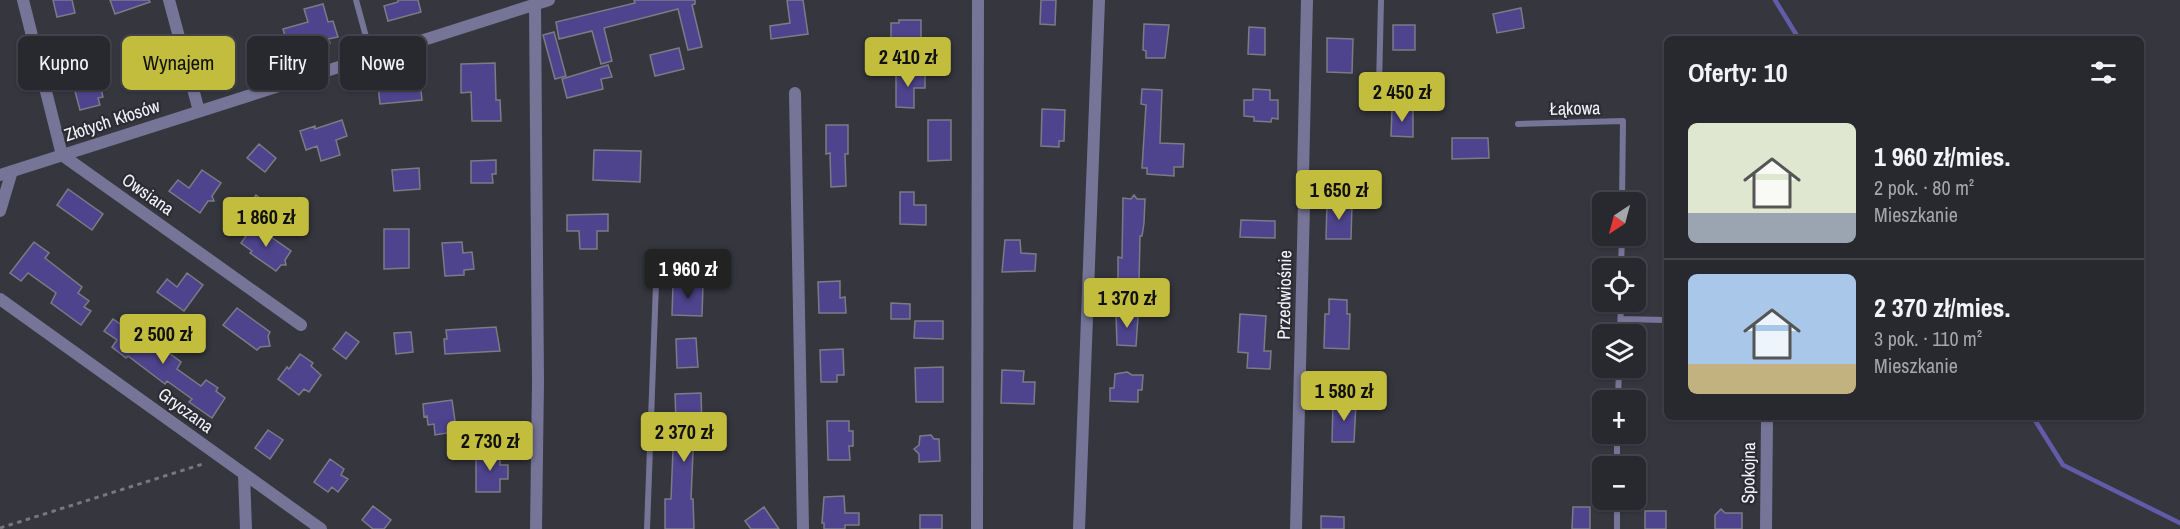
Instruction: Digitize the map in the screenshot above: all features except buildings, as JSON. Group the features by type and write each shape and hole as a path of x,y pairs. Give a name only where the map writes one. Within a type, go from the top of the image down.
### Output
{"street":[{"path":"23,0 62,155"},
{"path":"169,0 199,111"},
{"name":"Złotych Kłosów","path":"426,37 534,2 549,0"},
{"path":"977,529 978,0"},
{"path":"1079,529 1099,0"},
{"path":"1303,175 1307,0"},
{"path":"534,2 538,382 536,529"},
{"name":"Złotych Kłosów","path":"6,173 340,65"},
{"path":"795,93 802,529"},
{"name":"Owsiana","path":"62,155 301,325"},
{"path":"0,211 6,173"},
{"name":"Przedwiośnie","path":"1296,529 1304,205"},
{"name":"Gryczana","path":"0,299 321,529"},
{"name":"Spokojna","path":"1766,529 1767,420"},
{"path":"244,474 246,529"}],"lane":[{"path":"356,0 366,36"},
{"path":"1379,87 1381,0"},
{"name":"Łąkowa","path":"1518,124 1623,121 1622,192"},
{"path":"647,529 656,283"},
{"path":"1621,312 1621,324"},
{"path":"1621,319 1664,320"},
{"path":"1617,510 1617,529"}],"path":[{"path":"0,528 222,458"}],"waterway":[{"path":"1775,0 1797,36"},
{"path":"2035,420 2063,465 2180,523"}]}
